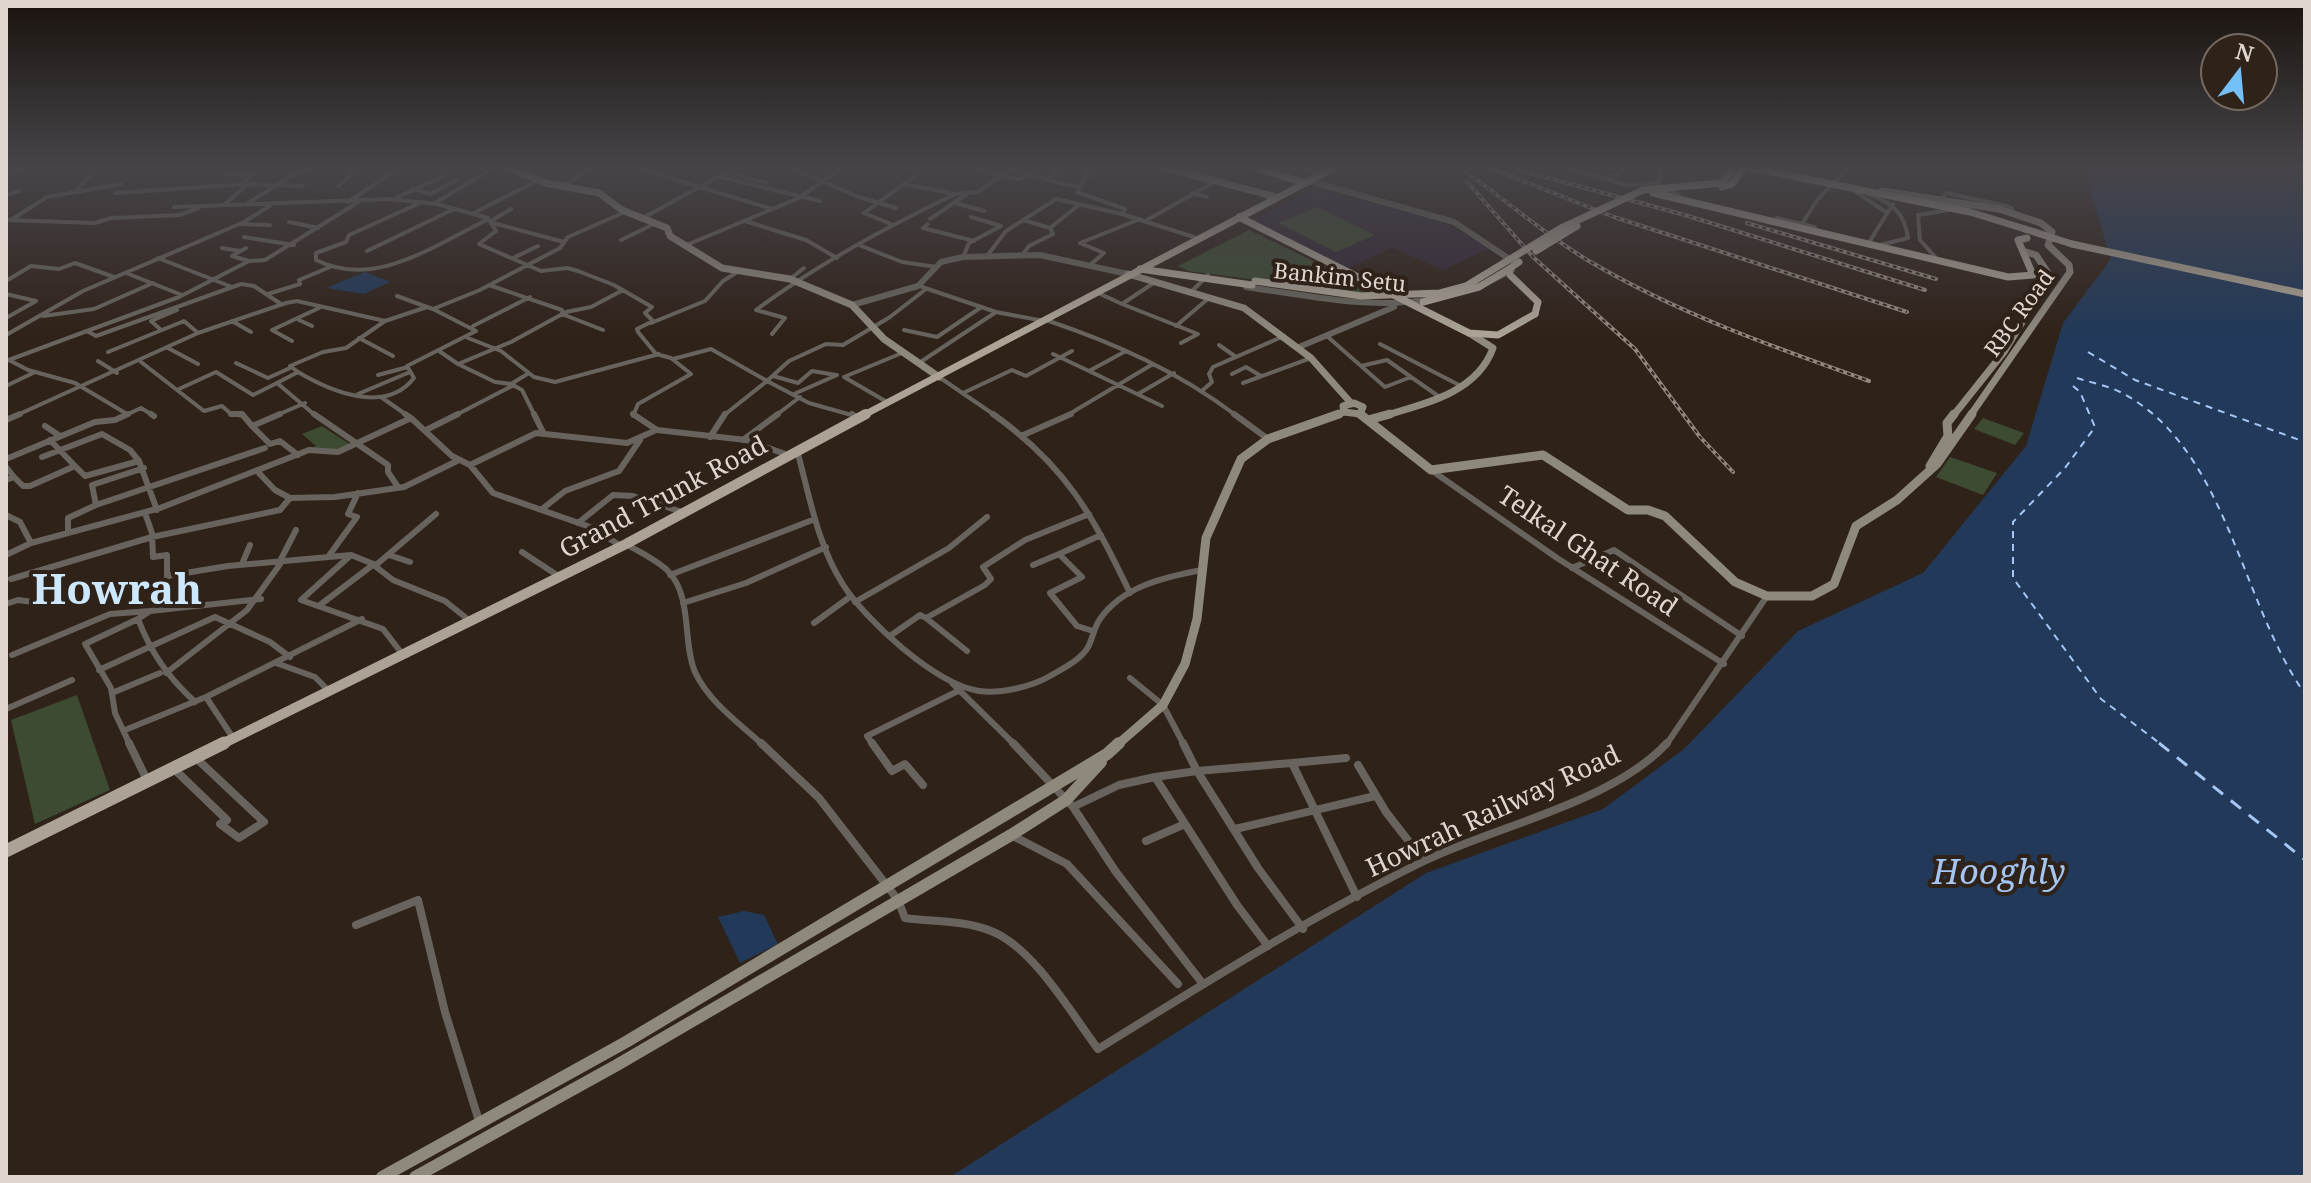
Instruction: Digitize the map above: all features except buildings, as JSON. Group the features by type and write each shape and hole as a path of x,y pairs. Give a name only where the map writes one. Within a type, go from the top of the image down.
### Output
{"main road":[{"name":"Grand Trunk Road","path":"6,851 623,545 792,452 1228,223"},
{"path":"1251,223 1490,344"},
{"name":"Bankim Setu","path":"1136,270 1380,298 1424,297 1466,286 1571,223"},
{"name":"Bankim Setu","path":"1136,270 1176,271 1234,283 1254,283 1380,302 1423,302 1479,287 1585,223"},
{"path":"1778,223 1937,259 1991,275 2025,277 2033,275 2026,252 2018,240 2026,233"},
{"path":"2000,223 2072,244 2305,294"},
{"name":"RBC Road","path":"1425,465 1543,455 1628,510 1648,510 1665,516 1735,582 1767,596 1812,596 1834,584 1856,526 1897,500 1930,466 1948,436 1947,423 2021,325 2050,276 2064,269 2044,246 2041,230 2025,223"},
{"name":"RBC Road","path":"1930,466 1936,464 1958,435 2050,295 2070,272 2069,265 2048,245 2050,229 2035,223"},
{"path":"654,224 667,228 670,236 722,268 792,280 852,305 872,329 939,377"},
{"path":"2026,252 2036,255 2050,276"},
{"path":"1172,253 1169,260 1176,271"},
{"path":"1490,344 1498,335 1535,314 1538,302 1513,281 1509,269"},
{"path":"1136,270 1155,282 1244,308 1299,347 1351,403 1363,407 1364,417"},
{"path":"1469,333 1498,335"},
{"path":"1364,417 1442,398 1475,376 1492,357 1490,344"},
{"path":"1344,412 1343,406 1351,403"},
{"path":"382,1177 626,1042 1056,788 1107,754 1163,705 1193,645 1206,538 1237,465 1248,451 1268,439 1344,412 1364,417 1425,465"},
{"path":"415,1177 617,1065 898,900 1070,804 1107,754"}],"street":[{"path":"295,223 318,228"},
{"path":"222,248 243,250 232,256 249,261 265,260 325,223"},
{"path":"330,267 316,260 316,253 378,223"},
{"path":"367,251 425,223"},
{"path":"268,294 300,284 299,280 343,264 357,271 378,270 486,223"},
{"path":"492,223 496,231 477,242 541,271 567,268 623,290 652,307 645,313 651,323"},
{"path":"499,223 564,242"},
{"path":"236,363 268,378 323,352 346,348 385,321 430,308 489,285 568,237 599,223"},
{"path":"684,246 739,223"},
{"path":"751,223 806,240 837,258"},
{"path":"927,223 923,228 974,241"},
{"path":"963,257 974,241 1001,226 992,223"},
{"path":"987,256 996,240 1019,223"},
{"path":"1023,254 1029,246 1053,234 1050,228 1034,223"},
{"path":"1050,228 1056,223"},
{"path":"1090,265 1104,253 1080,243 1133,223"},
{"path":"1152,223 1200,239"},
{"path":"1234,283 1412,305 1461,296 1495,282 1518,265 1478,235 1452,223"},
{"path":"1799,223 1857,241"},
{"path":"1872,245 1881,223"},
{"path":"1872,245 1908,238 1905,223"},
{"path":"1917,223 1921,245 1937,259"},
{"path":"6,335 83,291 238,224 270,225"},
{"path":"621,240 654,224"},
{"path":"792,280 837,258 891,224"},
{"path":"244,237 294,245"},
{"path":"859,245 902,262 937,267"},
{"path":"1903,252 1921,245"},
{"path":"513,258 538,246"},
{"path":"852,305 918,286 941,262 963,257 1023,254 1136,270"},
{"path":"158,258 232,287"},
{"path":"1398,305 1393,296 1465,284 1506,258"},
{"path":"8,360 182,295 249,261"},
{"path":"6,284 31,266 59,269 75,263 115,277"},
{"path":"772,334 785,318 756,310 804,268"},
{"path":"739,271 723,281 705,301 637,329 659,354 673,359 691,374 638,404 632,415 654,431 743,440 792,452 826,547 853,599 890,636 960,690 1056,788 1203,984"},
{"path":"126,273 182,295"},
{"path":"1191,292 1207,277"},
{"path":"1122,304 1155,282"},
{"path":"41,316 78,313 153,283"},
{"path":"160,329 151,321 232,287 247,284 281,304"},
{"path":"489,285 530,297 603,330"},
{"path":"918,286 960,297 980,308 1045,321 1126,351 1203,390 1268,439"},
{"path":"710,437 720,418 789,361 799,361 820,345 843,345 872,329 926,289"},
{"path":"458,364 562,314 591,307 623,290"},
{"path":"1096,292 1198,334 1181,343"},
{"path":"6,294 36,301 6,319"},
{"path":"356,395 409,370 476,331 473,326 397,296"},
{"path":"473,326 530,297"},
{"path":"1176,326 1210,297"},
{"path":"6,420 117,373 198,333 281,304 297,301 385,321"},
{"path":"1299,347 1398,305"},
{"path":"292,341 272,330 319,308"},
{"path":"904,330 937,337 980,308"},
{"path":"87,331 96,336 177,310"},
{"path":"919,363 996,312"},
{"path":"6,319 27,322"},
{"path":"299,320 312,326"},
{"path":"108,352 184,321 198,333"},
{"path":"232,321 251,332"},
{"path":"1203,390 1212,382 1209,370 1284,336"},
{"path":"1328,337 1385,387 1411,377"},
{"path":"359,338 393,356"},
{"path":"468,338 517,361 534,377 555,382 659,354"},
{"path":"1380,344 1461,386"},
{"path":"1219,345 1236,357"},
{"path":"168,348 198,364"},
{"path":"673,359 711,349 797,396 859,418"},
{"path":"439,351 495,382 512,384 522,390 544,434"},
{"path":"963,393 1012,370 1026,376 1072,351"},
{"path":"1089,371 1126,351"},
{"path":"844,377 902,353"},
{"path":"1053,354 1162,406"},
{"path":"1243,383 1311,358"},
{"path":"8,360 33,373 58,376 102,397 127,414"},
{"path":"1360,366 1387,360 1442,398"},
{"path":"98,361 117,373"},
{"path":"141,362 204,411 222,406 231,414 242,414 270,444 280,441 298,455"},
{"path":"1021,436 1086,407 1153,364"},
{"path":"1232,374 1246,367 1261,376"},
{"path":"290,368 315,383 356,395 381,397 412,382 409,370"},
{"path":"378,375 409,370"},
{"path":"773,376 798,383 812,371 836,375 887,402"},
{"path":"179,389 216,372 253,395 298,372"},
{"path":"6,386 33,373"},
{"path":"428,429 529,373"},
{"path":"1138,394 1174,373"},
{"path":"743,440 797,396 820,380 828,382 836,375"},
{"path":"939,377 1021,436 1054,466 1089,514 1130,593"},
{"path":"277,383 354,445 388,465 388,472 398,487"},
{"path":"381,397 428,429 433,442 457,461 470,465 493,493 578,523 623,545 670,575 683,603 696,674 718,703 819,798 898,900"},
{"path":"252,426 305,403"},
{"path":"6,459 60,436 141,408 154,416"},
{"path":"6,555 31,543 157,510 309,450 338,452 411,418"},
{"path":"45,426 60,436"},
{"path":"542,510 565,491 619,471 640,440 654,431"},
{"path":"470,465 533,433 600,442 640,440"},
{"path":"42,457 102,434 130,450 139,461 157,510"},
{"path":"50,440 85,476 139,461"},
{"path":"68,532 68,518 96,505 265,448"},
{"path":"257,471 275,490 290,498 398,487 457,461"},
{"name":"Telkal Ghat Road","path":"1425,465 1572,568 1724,664"},
{"path":"6,467 23,486 30,486 75,466"},
{"path":"92,485 144,468"},
{"path":"91,474 96,505"},
{"path":"6,480 14,477"},
{"path":"328,557 357,517 348,514 358,493"},
{"path":"578,523 613,495 633,496 682,512"},
{"path":"11,579 152,537 280,510 290,498"},
{"path":"145,513 152,537 153,557 167,555 168,576 157,601"},
{"path":"320,605 389,555 436,514"},
{"path":"926,618 991,581 983,567 1014,546 1089,514"},
{"path":"6,515 20,522 31,543"},
{"path":"814,623 949,548 987,517"},
{"path":"670,575 815,519"},
{"path":"112,693 163,673 230,626 261,599 296,530"},
{"path":"1033,565 1101,535"},
{"path":"242,564 250,545"},
{"path":"683,603 746,583 826,547"},
{"path":"1572,568 1614,550 1742,636"},
{"path":"522,552 560,577"},
{"path":"1059,554 1082,577 1050,593 1077,626 1093,631"},
{"path":"351,555 301,600 362,619 383,629 403,655"},
{"path":"168,576 242,564 351,555 375,564 389,578 448,601 470,621"},
{"path":"389,555 410,562"},
{"path":"946,678 978,691 1015,687 1048,677 1086,652 1101,617 1130,593 1170,576 1202,570"},
{"name":"Howrah Railway Road","path":"898,900 905,918 973,926 1002,936 1034,968 1098,1049 1268,946 1424,861 1616,782 1664,747 1679,730 1689,708 1724,664 1767,596"},
{"path":"12,655 98,622 110,614 261,599"},
{"path":"6,604 18,600 33,602"},
{"path":"147,780 115,713 112,693 85,644 150,611"},
{"path":"890,636 920,615 967,651"},
{"path":"99,670 150,650 215,617 270,642 290,657"},
{"path":"138,619 163,673 195,702"},
{"path":"125,730 206,697 362,619"},
{"path":"276,663 315,677 329,691"},
{"path":"1130,678 1163,705 1197,771 1303,929"},
{"path":"6,709 72,680"},
{"path":"923,785 905,764 892,771 867,736 960,690"},
{"path":"206,697 219,712 233,738"},
{"path":"172,767 227,820 220,824 239,838 264,822 194,756"},
{"path":"1070,804 1119,785 1155,777 1346,758"},
{"path":"1292,763 1312,810 1357,897"},
{"path":"1358,765 1375,796 1424,861"},
{"path":"1155,777 1237,905 1268,946"},
{"path":"1235,829 1375,796"},
{"path":"1146,841 1185,824"},
{"path":"1011,835 1067,864 1178,984"},
{"path":"356,925 418,900 445,1012 479,1121"}],"shaded area":[{"path":"1259,223 1446,223 1490,248 1443,270 1392,248 1348,268"}],"green space":[{"path":"1278,223 1351,223 1375,235 1336,252"},
{"path":"1249,230 1387,297 1188,271 1178,266"},
{"path":"1983,418 2024,433 2015,445 1974,429"},
{"path":"322,426 351,445 338,451 310,449 316,446 302,434"},
{"path":"1950,457 1997,473 1983,495 1936,477"},
{"path":"77,695 110,790 35,824 11,720"}],"water":[{"name":"Hooghly","path":"2100,223 2305,223 2305,1177 950,1177 1426,873 1603,809 1684,749 1798,631 1923,573 2026,446 2063,323 2111,259"},
{"path":"365,272 390,282 364,294 326,288"},
{"path":"744,911 764,915 778,944 740,963 718,917"}],"ferry route":[{"path":"2088,352 2135,380 2305,442"},
{"path":"2077,378 2124,394 2159,419 2187,452 2210,490 2283,657 2305,694"},
{"path":"2073,386 2080,392 2095,427 2065,468 2013,522 2013,578 2101,699 2162,745"},
{"path":"2159,743 2305,860"}],"railway":[{"path":"1503,223 1533,257 1635,349 1700,437 1733,472"},
{"path":"1535,223 1589,261 1656,297 1726,328 1869,381"},
{"path":"1633,223 1907,312"},
{"path":"1711,223 1925,290"},
{"path":"1748,223 1936,279"}],"district":[{"name":"Howrah","path":"117,589"}]}
